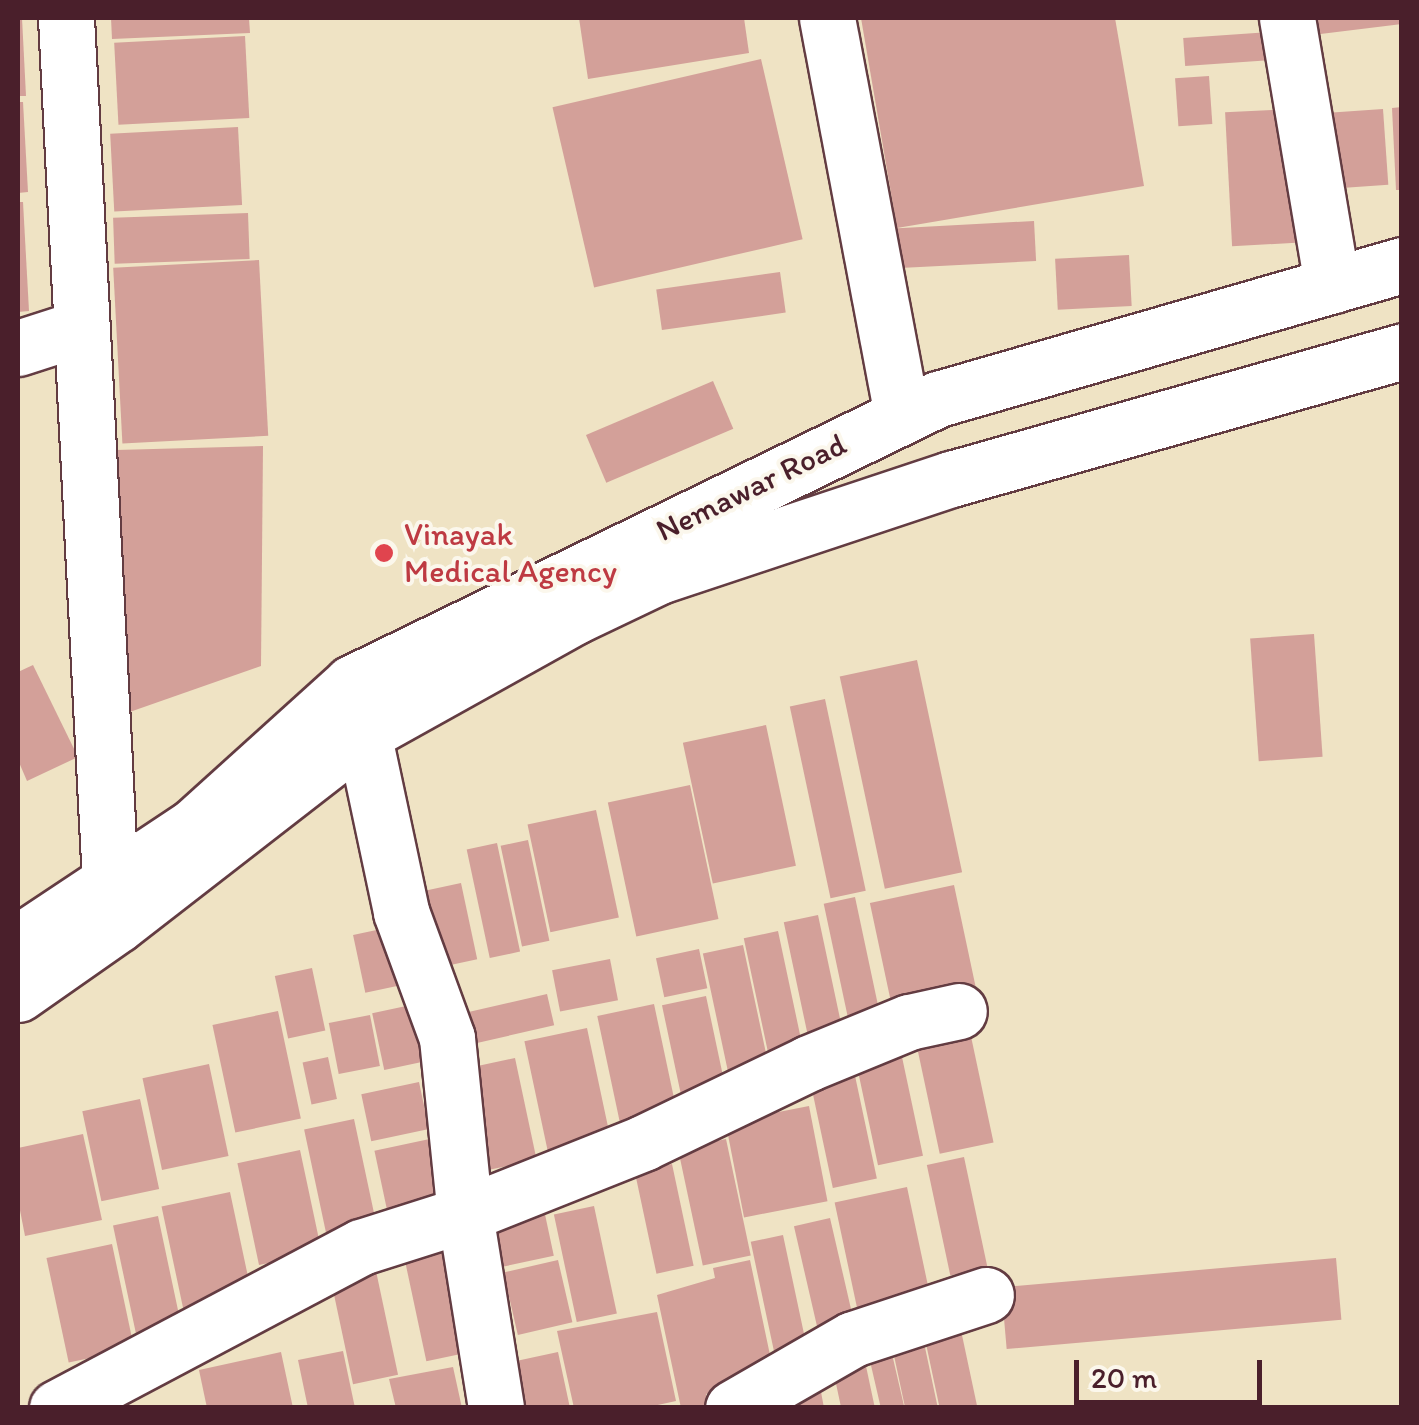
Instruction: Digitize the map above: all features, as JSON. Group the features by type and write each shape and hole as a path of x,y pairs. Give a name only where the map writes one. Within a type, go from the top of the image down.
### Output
{"main road":[{"path":"66,18 110,881"},
{"path":"826,18 902,414"},
{"path":"1287,18 1332,285"},
{"name":"Nemawar Road","path":"18,943 194,826 358,708 902,414 938,399 1402,265"},
{"path":"18,348 80,328"},
{"name":"Nemawar Road","path":"18,994 118,924 358,708 659,576 951,479 1402,351"},
{"path":"358,708 401,912 447,1038 464,1214 496,1408"},
{"path":"58,1408 361,1247 464,1214 642,1144 826,1056 909,1022 959,1011"},
{"path":"732,1408 852,1340 986,1294"}],"building":[{"path":"18,18 22,18 26,96 18,96"},
{"path":"111,18 249,18 250,33 112,39"},
{"path":"579,18 744,18 749,53 588,79"},
{"path":"861,18 1115,18 1144,186 897,228"},
{"path":"1293,18 1402,18 1402,24 1296,37"},
{"path":"1270,32 1272,60 1185,66 1183,38"},
{"path":"245,36 249,118 118,125 114,43"},
{"path":"761,59 803,239 594,287 552,107"},
{"path":"1209,76 1212,124 1178,126 1175,78"},
{"path":"18,102 23,102 28,192 18,193"},
{"path":"1402,107 1402,190 1396,190 1392,108"},
{"path":"1289,109 1296,243 1232,246 1225,112"},
{"path":"1383,109 1388,185 1323,189 1318,114"},
{"path":"238,127 242,205 114,212 110,134"},
{"path":"18,202 23,202 29,311 18,312"},
{"path":"248,213 250,259 115,264 113,218"},
{"path":"1034,221 1036,261 895,268 893,228"},
{"path":"1129,255 1132,306 1058,310 1055,259"},
{"path":"259,260 268,436 122,443 113,268"},
{"path":"780,272 786,313 662,330 656,289"},
{"path":"713,381 733,429 606,483 586,435"},
{"path":"263,446 261,666 124,714 116,450"},
{"path":"1314,634 1323,757 1259,761 1250,638"},
{"path":"917,660 962,872 885,889 840,676"},
{"path":"33,665 78,757 27,781 18,760 18,672"},
{"path":"825,699 866,891 831,898 790,706"},
{"path":"766,725 796,866 713,884 683,743"},
{"path":"690,785 718,919 636,936 608,802"},
{"path":"596,810 619,918 550,932 528,825"},
{"path":"528,840 549,941 522,947 501,846"},
{"path":"497,843 520,952 490,958 467,849"},
{"path":"461,883 477,959 428,970 412,893"},
{"path":"954,885 978,997 894,1015 870,903"},
{"path":"855,897 882,1024 851,1031 824,904"},
{"path":"818,915 844,1035 809,1043 784,922"},
{"path":"400,925 412,983 365,993 353,935"},
{"path":"778,931 802,1044 768,1052 744,938"},
{"path":"743,945 770,1071 730,1080 703,954"},
{"path":"699,949 707,988 664,997 656,958"},
{"path":"610,959 618,1000 560,1011 552,970"},
{"path":"312,968 325,1031 288,1039 275,976"},
{"path":"547,994 554,1025 462,1047 454,1015"},
{"path":"706,996 726,1088 682,1097 662,1005"},
{"path":"425,1002 437,1059 384,1070 372,1013"},
{"path":"654,1004 678,1117 621,1130 597,1016"},
{"path":"278,1011 301,1119 235,1133 212,1025"},
{"path":"370,1015 380,1066 339,1074 329,1023"},
{"path":"969,1027 994,1142 940,1154 915,1038"},
{"path":"587,1028 613,1148 550,1162 524,1041"},
{"path":"328,1057 337,1099 312,1104 303,1062"},
{"path":"902,1057 923,1156 878,1165 857,1067"},
{"path":"515,1058 537,1160 476,1173 454,1071"},
{"path":"209,1064 229,1156 162,1170 142,1078"},
{"path":"854,1071 877,1179 833,1188 810,1080"},
{"path":"419,1082 429,1129 371,1141 361,1094"},
{"path":"140,1099 159,1189 101,1201 82,1111"},
{"path":"809,1106 828,1201 744,1217 726,1122"},
{"path":"354,1119 377,1227 327,1237 304,1130"},
{"path":"83,1134 102,1220 25,1236 18,1200 18,1148"},
{"path":"439,1137 455,1210 390,1224 374,1151"},
{"path":"726,1139 751,1255 703,1266 678,1149"},
{"path":"300,1150 322,1252 259,1265 237,1163"},
{"path":"964,1157 987,1268 950,1275 927,1165"},
{"path":"672,1164 694,1266 656,1274 635,1172"},
{"path":"907,1187 931,1300 859,1316 835,1202"},
{"path":"230,1192 252,1298 184,1312 162,1207"},
{"path":"543,1205 554,1256 493,1269 482,1218"},
{"path":"594,1206 617,1314 577,1322 554,1215"},
{"path":"158,1216 181,1326 136,1335 113,1226"},
{"path":"830,1218 855,1325 819,1334 794,1226"},
{"path":"783,1235 807,1347 774,1353 751,1242"},
{"path":"458,1236 482,1349 426,1361 402,1248"},
{"path":"112,1244 134,1349 69,1363 46,1258"},
{"path":"1336,1258 1341,1320 1007,1349 1001,1287"},
{"path":"558,1260 572,1322 518,1335 503,1273"},
{"path":"750,1260 774,1374 706,1394 709,1408 681,1408 657,1295 715,1278 713,1268"},
{"path":"376,1271 398,1375 353,1384 331,1281"},
{"path":"657,1312 676,1401 644,1408 574,1408 557,1331"},
{"path":"959,1321 977,1408 940,1408 923,1329"},
{"path":"923,1338 938,1408 905,1408 892,1345"},
{"path":"343,1351 355,1408 308,1408 298,1360"},
{"path":"281,1352 293,1408 207,1408 199,1370"},
{"path":"558,1352 570,1408 517,1408 507,1363"},
{"path":"863,1352 875,1408 841,1408 831,1359"},
{"path":"892,1354 904,1408 881,1408 870,1359"},
{"path":"453,1367 462,1408 396,1408 389,1379"},
{"path":"819,1381 824,1408 783,1408"}],"place":[{"name":"Vinayak Medical Agency","path":"384,553"}]}
